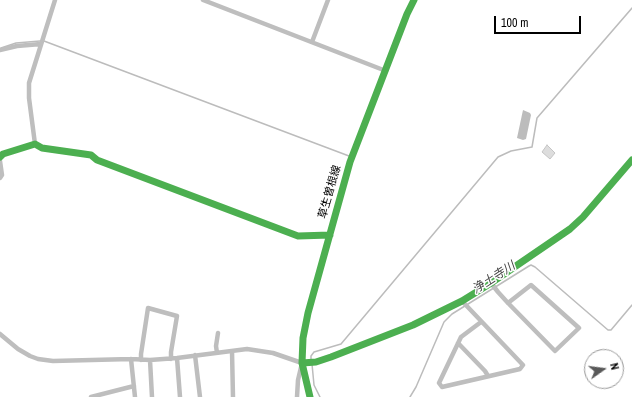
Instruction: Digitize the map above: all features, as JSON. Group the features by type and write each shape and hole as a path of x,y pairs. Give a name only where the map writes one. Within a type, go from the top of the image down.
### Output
{"street":[{"path":"55,0 29,83 29,98 35,144 38,147 92,154 97,160 298,236 330,235"},
{"path":"312,42 328,0"},
{"name":"草生曽根線","path":"310,397 302,363 304,328 330,235 340,192 350,162 407,14 414,0"},
{"path":"206,1 386,71"},
{"path":"0,50 17,46 41,44"},
{"path":"0,157 3,154 35,144"},
{"path":"0,334 18,349 38,359 65,361 171,359 247,349 273,353 302,363 316,362 414,325 462,301 491,283 570,229 583,217 632,160"},
{"path":"0,162 2,173 0,178"},
{"path":"491,283 508,303 555,351 579,328 531,285 508,303"},
{"path":"462,301 523,365 520,369 442,387 438,383 461,337 481,322"},
{"path":"141,360 140,354 148,308 177,316 171,359"},
{"path":"217,353 216,346 218,333"},
{"path":"458,343 488,376"},
{"path":"232,351 233,397"},
{"path":"195,356 200,397"},
{"path":"177,358 180,397"},
{"path":"132,359 135,397"},
{"path":"150,360 152,397"},
{"path":"297,397 302,363"},
{"path":"91,397 134,386"}],"shaded area":[{"path":"523,110 531,115 526,139 523,140 517,138"}],"building":[{"path":"547,145 555,153 550,159 542,152"}],"waterway":[{"path":"311,360 311,356 314,352 341,344 498,157 511,151 532,147 537,118 632,8"},
{"path":"1,48 16,43 40,41"},
{"path":"44,41 349,156"},
{"name":"浄土寺川","path":"410,397 416,387 444,322 452,314 531,265 608,330 611,330 632,305"},
{"path":"312,364 314,385 320,397"}],"traffic: fast":[{"path":"310,397 302,363 303,338 308,313 350,162 407,14 414,0"},
{"path":"0,157 3,154 35,144 42,148 91,155 97,160 298,236 330,235"},
{"path":"302,363 316,362 331,357 413,325 462,301 570,229 583,217 632,160"}]}
